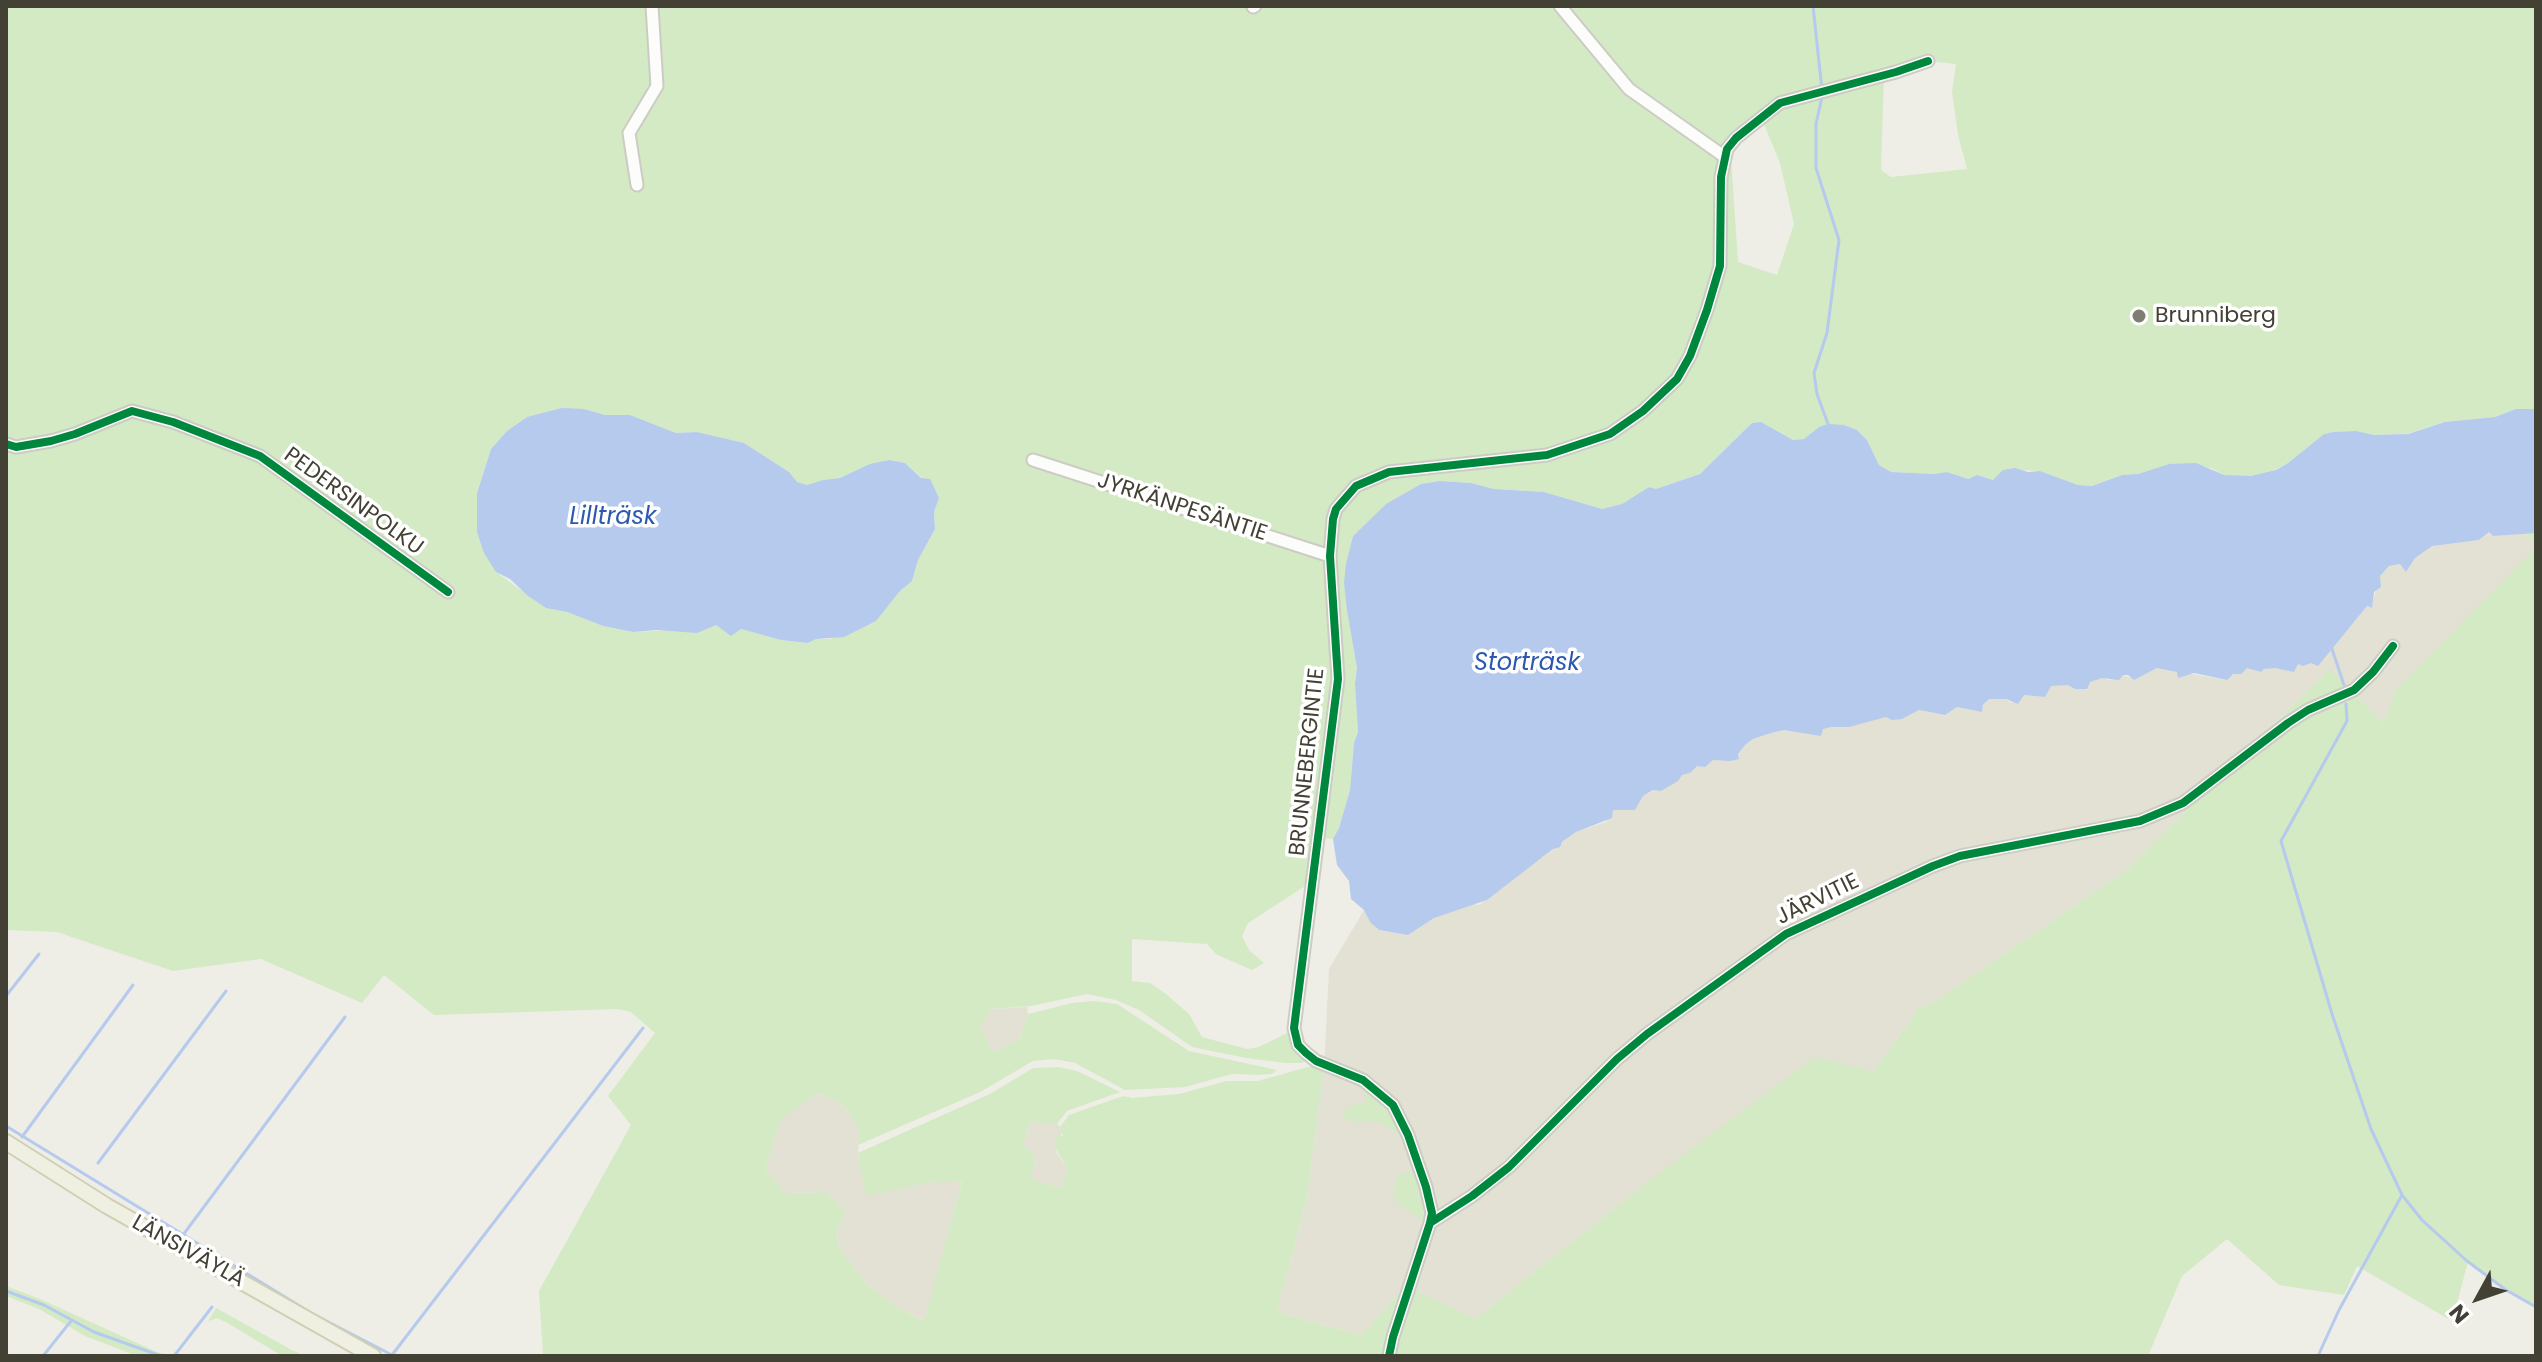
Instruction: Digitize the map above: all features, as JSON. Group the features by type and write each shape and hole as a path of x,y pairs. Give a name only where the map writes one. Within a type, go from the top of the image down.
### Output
{"main road":[{"name":"LÄNSIVÄYLÄ","path":"6,1142 107,1206 373,1356"}],"street":[{"path":"637,185 629,133 657,86 652,6"},
{"path":"1560,6 1629,89 1725,157 1727,149 1743,130 1780,103 1928,61"},
{"name":"BRUNNEBERGINTIE","path":"1430,1223 1426,1187 1408,1135 1393,1105 1363,1080 1316,1061 1298,1045 1294,1036 1338,679 1330,556 1333,519 1336,509 1349,492 1366,480 1389,472 1547,455 1579,446 1610,434 1673,386 1690,356 1720,266 1721,177 1725,157"},
{"name":"PEDERSINPOLKU","path":"6,444 16,447 63,438 132,411 173,422 260,456 448,592"},
{"name":"JYRKÄNPESÄNTIE","path":"1033,460 1330,556"},
{"name":"JÄRVITIE","path":"1430,1223 1509,1167 1617,1059 1647,1034 1786,934 1960,856 2140,821 2183,803 2288,723 2308,710 2354,690 2393,646"},
{"path":"1389,1356 1430,1223"}],"shaded area":[{"path":"2489,532 2494,536 2526,533 2534,549 2384,724 2329,670 2125,871 1936,1001 1917,1009 1873,1071 1640,1188 1475,1319 1406,1286 1361,1335 1277,1312 1307,1197 1324,1069 1329,969 1364,910 1379,930 1408,935 1434,918 1472,904 1479,905 1576,832 1606,822 1613,810 1635,810 1643,796 1654,790 1661,791 1697,765 1739,758 1738,754 1745,745 1771,733 1784,730 1821,735 1822,729 1831,726 1886,717 1902,719 1919,710 1944,715 1957,707 1982,712 1989,699 2006,699 2011,703 2024,695 2045,697 2050,686 2090,682 2102,677 2109,680 2123,675 2134,679 2157,668 2226,680 2247,667 2261,672 2321,660 2367,606 2371,608 2380,576 2389,566 2400,564 2406,571 2415,558 2432,545 2479,540"},
{"path":"1027,1007 1028,1014 1020,1039 993,1054 980,1027 991,1009"},
{"path":"822,1094 844,1106 859,1129 858,1157 926,1183 962,1180 925,1321 898,1308 867,1284 839,1247 836,1232 846,1212 826,1192 786,1193 765,1169 780,1120 814,1095"},
{"path":"1030,1121 1056,1123 1063,1129 1056,1152 1067,1168 1061,1188 1031,1179 1035,1164 1033,1154 1023,1145"}],"green space":[{"path":"6,6 2536,6 2536,409 2516,409 2495,417 2445,422 2406,434 2374,435 2356,431 2324,434 2288,463 2253,481 2224,475 2211,468 2169,464 2092,486 2078,485 2040,471 2021,470 1993,480 1977,475 1968,479 1947,472 1891,472 1879,465 1867,440 1857,430 1844,425 1819,427 1804,439 1793,440 1761,422 1752,423 1700,474 1656,489 1649,487 1622,504 1602,509 1544,492 1494,489 1471,483 1440,481 1421,484 1386,504 1353,536 1344,583 1357,668 1358,732 1354,743 1350,790 1339,828 1333,839 1324,838 1319,877 1248,923 1242,936 1249,950 1264,963 1252,970 1216,954 1207,944 1132,939 1132,981 1150,983 1166,994 1189,1014 1202,1037 1247,1049 1259,1047 1289,1032 1309,1059 1302,1063 1285,1063 1192,1047 1139,1010 1116,1000 1087,994 1031,1006 991,1009 980,1027 993,1053 1020,1039 1028,1014 1072,1003 1094,1001 1117,1004 1189,1051 1277,1070 1272,1074 1232,1074 1185,1087 1125,1090 1075,1063 1054,1059 1033,1061 980,1092 858,1145 859,1129 844,1106 822,1094 814,1095 780,1121 765,1169 786,1193 826,1192 846,1212 836,1232 839,1247 867,1284 898,1308 924,1321 962,1181 926,1183 866,1196 858,1153 990,1094 1033,1068 1058,1067 1077,1071 1120,1092 1067,1111 1057,1124 1030,1121 1023,1145 1033,1154 1035,1164 1031,1179 1061,1188 1067,1168 1054,1146 1058,1136 1063,1136 1060,1127 1069,1115 1123,1096 1179,1094 1227,1081 1258,1081 1315,1065 1324,1069 1307,1197 1277,1312 1361,1335 1406,1286 1384,1356 543,1356 539,1291 631,1125 608,1096 655,1033 631,1012 618,1009 434,1015 384,975 362,1003 261,959 173,971 57,932 6,930","holes":["1928,61 1956,64 1952,92 1967,169 1891,177 1881,170 1884,75","1763,122 1780,163 1794,224 1777,275 1738,262 1728,149","584,409 605,415 630,415 676,433 697,432 744,443 789,472 797,482 807,485 840,478 888,460 905,463 933,488 939,498 934,512 935,529 918,560 912,581 876,621 830,639 816,639 808,643 781,640 741,629 731,635 716,625 633,632 603,626 567,612 546,608 496,572 477,532 477,492 491,449 507,431 527,417"]},
{"path":"2526,533 2536,533 2536,1307 2468,1262 2452,1321 2357,1266 2344,1295 2279,1285 2227,1239 2182,1276 2148,1356 1391,1356 1413,1289 1475,1319 1640,1188 1815,1057 1873,1071 1917,1009 1936,1001 2125,871 2330,669 2384,724 2395,691 2534,549"},
{"path":"1364,1091 1379,1100 1402,1135 1378,1122 1352,1122 1342,1116 1347,1107 1366,1102"},
{"path":"1413,1171 1424,1197 1425,1222 1399,1204 1393,1194 1397,1175"},
{"path":"6,1286 157,1352 173,1356 137,1356 85,1336 39,1309 6,1296"},
{"path":"216,1308 304,1356 282,1356 226,1322 217,1318 208,1321"}],"water":[{"name":"Lillträsk","path":"562,408 584,409 605,415 630,415 676,433 697,432 744,443 789,472 797,482 807,485 840,478 870,464 889,460 905,463 921,478 930,479 939,498 934,512 935,529 918,560 912,581 876,621 844,637 816,639 808,643 781,640 741,629 731,636 716,625 697,633 633,632 546,608 510,579 496,572 484,553 477,532 477,493 491,449 507,431 527,417"},
{"name":"Storträsk","path":"2516,409 2536,409 2536,533 2493,536 2489,532 2479,540 2432,546 2415,558 2406,572 2400,564 2389,566 2380,576 2381,587 2374,592 2372,608 2367,606 2318,666 2298,664 2294,672 2275,668 2261,672 2247,668 2227,680 2194,673 2178,678 2177,672 2157,668 2134,680 2128,675 2123,675 2119,680 2102,678 2090,682 2087,689 2075,689 2068,685 2051,686 2045,697 2024,695 2018,704 2006,699 1989,699 1983,705 1982,712 1957,707 1945,715 1919,710 1902,719 1886,717 1849,727 1823,729 1821,736 1784,730 1771,733 1745,745 1738,754 1739,759 1713,760 1705,767 1697,766 1661,791 1653,790 1643,796 1635,810 1613,810 1612,818 1576,832 1487,900 1434,918 1408,935 1379,930 1370,922 1364,910 1351,899 1349,881 1337,865 1333,839 1350,790 1354,743 1358,732 1357,668 1344,583 1346,564 1353,536 1386,504 1421,484 1440,481 1471,483 1494,489 1544,492 1602,509 1622,504 1649,487 1656,489 1700,474 1752,423 1761,422 1793,440 1804,439 1828,424 1857,430 1867,440 1879,465 1891,472 1947,472 1968,479 1977,475 1993,480 2003,470 2015,468 2028,472 2040,471 2078,485 2092,486 2169,464 2196,463 2224,475 2251,476 2276,470 2324,434 2356,431 2374,435 2408,434 2445,422 2495,417"}],"waterway":[{"path":"1813,6 1822,90"},
{"path":"1822,97 1816,124 1816,168 1839,240 1827,333 1814,373 1817,394 1828,424"},
{"path":"2332,649 2344,685"},
{"path":"2346,704 2347,721 2281,841 2332,1014 2371,1129 2402,1195 2422,1220 2467,1261 2506,1290 2536,1307"},
{"path":"6,996 39,954"},
{"path":"22,1137 133,985"},
{"path":"98,1163 226,991"},
{"path":"183,1235 345,1017"},
{"path":"392,1355 643,1028"},
{"path":"6,1126 303,1308"},
{"path":"2318,1356 2339,1310 2402,1195"},
{"path":"6,1291 44,1305 94,1332 161,1356"},
{"path":"174,1356 212,1307"},
{"path":"309,1312 394,1356"},
{"path":"43,1356 71,1321"}],"cycle path":[{"path":"1389,1356 1430,1223 1432,1213 1426,1187 1408,1135 1393,1105 1363,1080 1316,1061 1298,1045 1294,1028 1338,679 1330,556 1336,509 1356,486 1389,472 1547,455 1610,434 1643,411 1677,379 1690,356 1707,310 1720,266 1721,177 1727,149 1736,138 1780,103 1928,61"},
{"path":"6,444 16,447 51,441 132,411 173,422 260,456 448,592"},
{"path":"1430,1223 1509,1167 1617,1059 1647,1034 1786,934 1960,856 2140,821 2183,803 2288,723 2308,710 2354,690 2393,646"}],"place":[{"name":"Brunniberg","path":"2139,316"}]}
